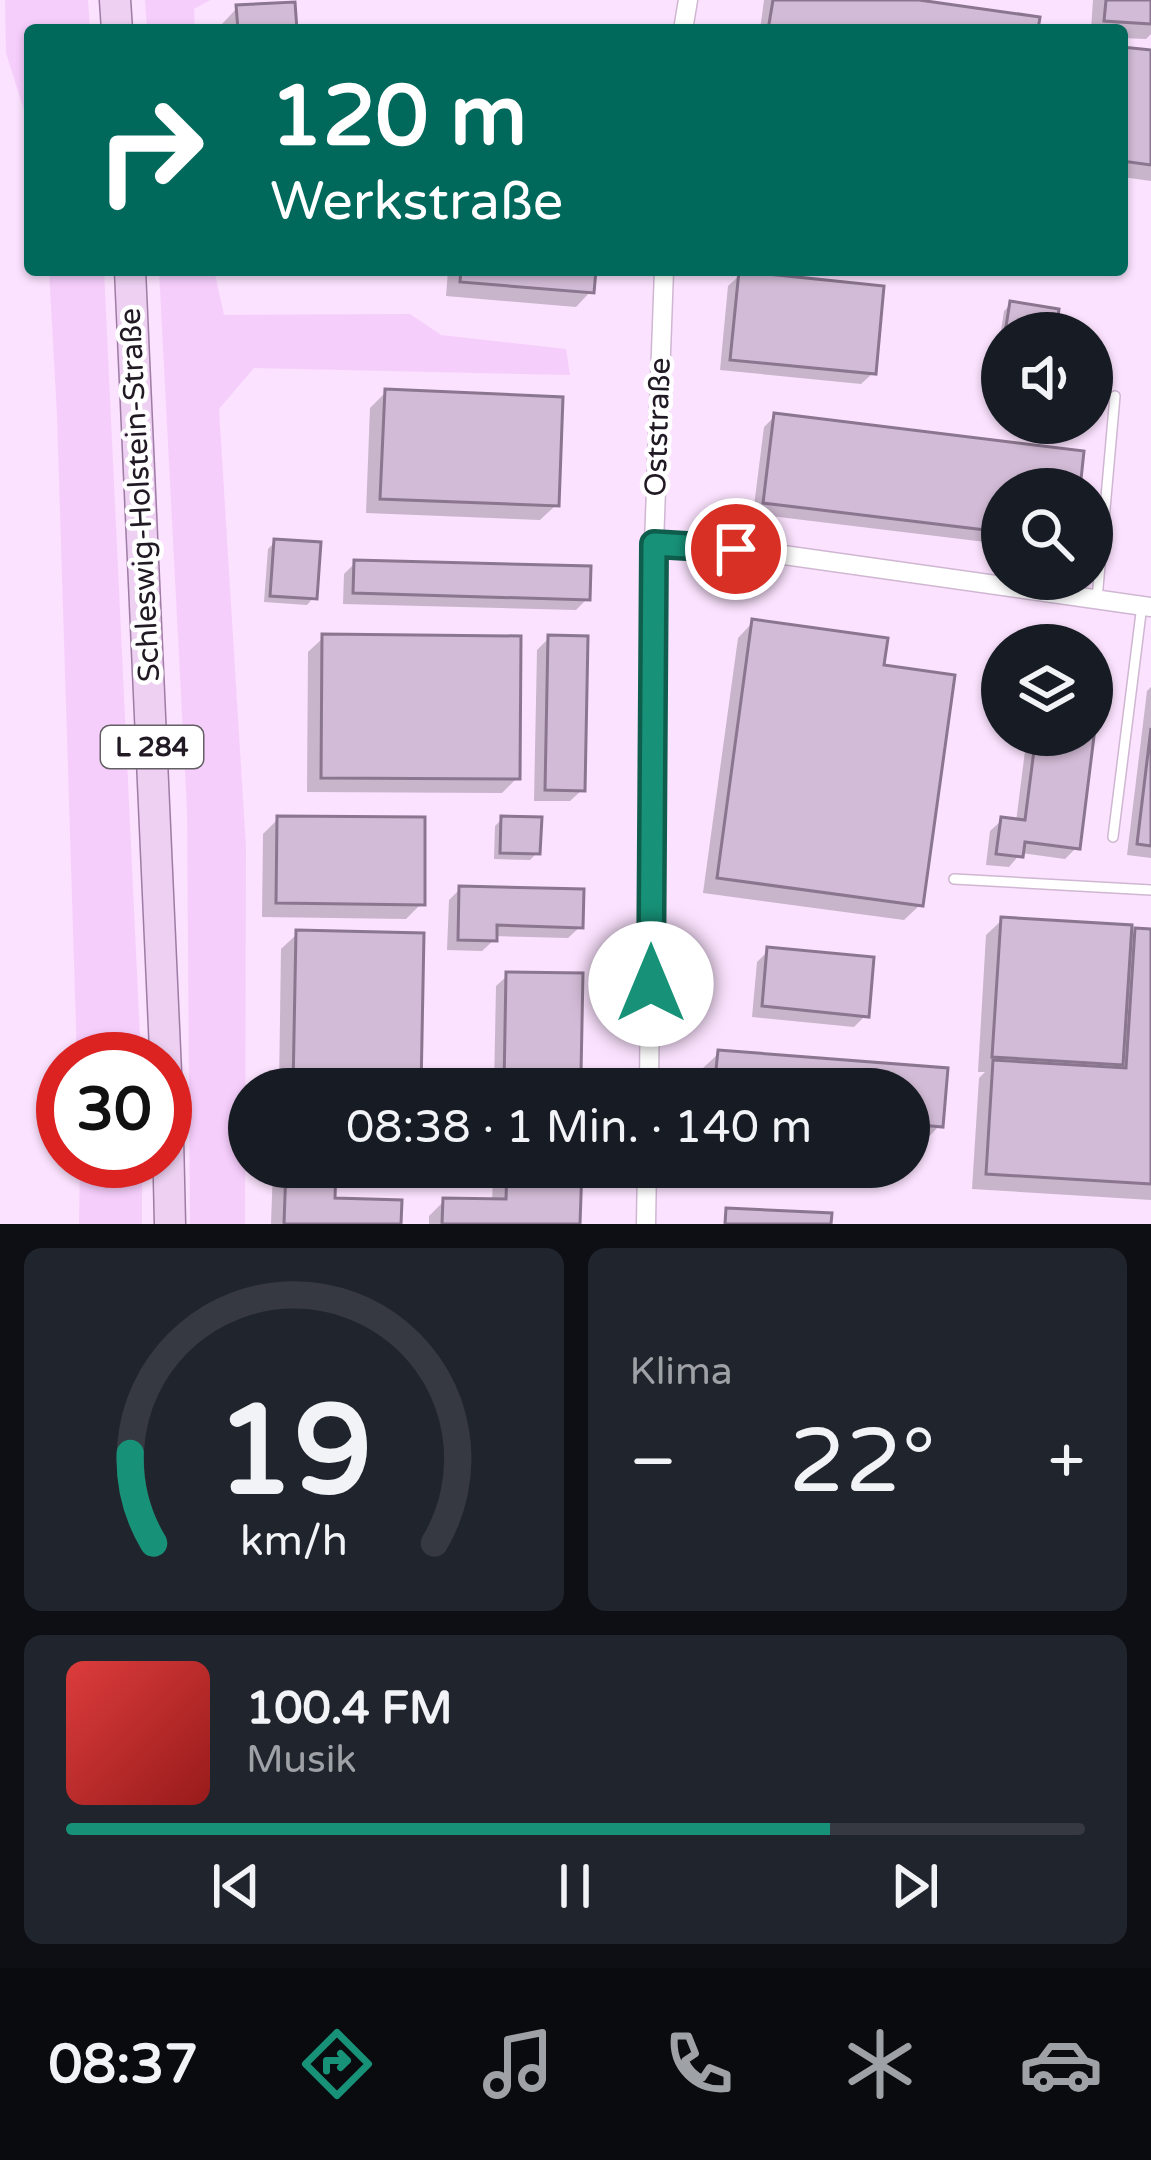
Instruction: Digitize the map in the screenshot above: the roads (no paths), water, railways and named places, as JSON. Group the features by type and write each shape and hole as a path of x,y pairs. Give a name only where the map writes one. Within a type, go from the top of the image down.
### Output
{"main road":[{"name":"Schleswig-Holstein-Straße","path":"130,276 170,1224"}],"street":[{"name":"Oststraße","path":"649,1068 654,544 664,276"},
{"path":"654,544 762,552 981,583"},
{"path":"1104,600 1147,606"},
{"path":"646,1224 647,1188"}],"lane":[{"path":"1109,468 1115,396"},
{"path":"1113,837 1147,606"},
{"path":"954,879 1151,890"}]}
